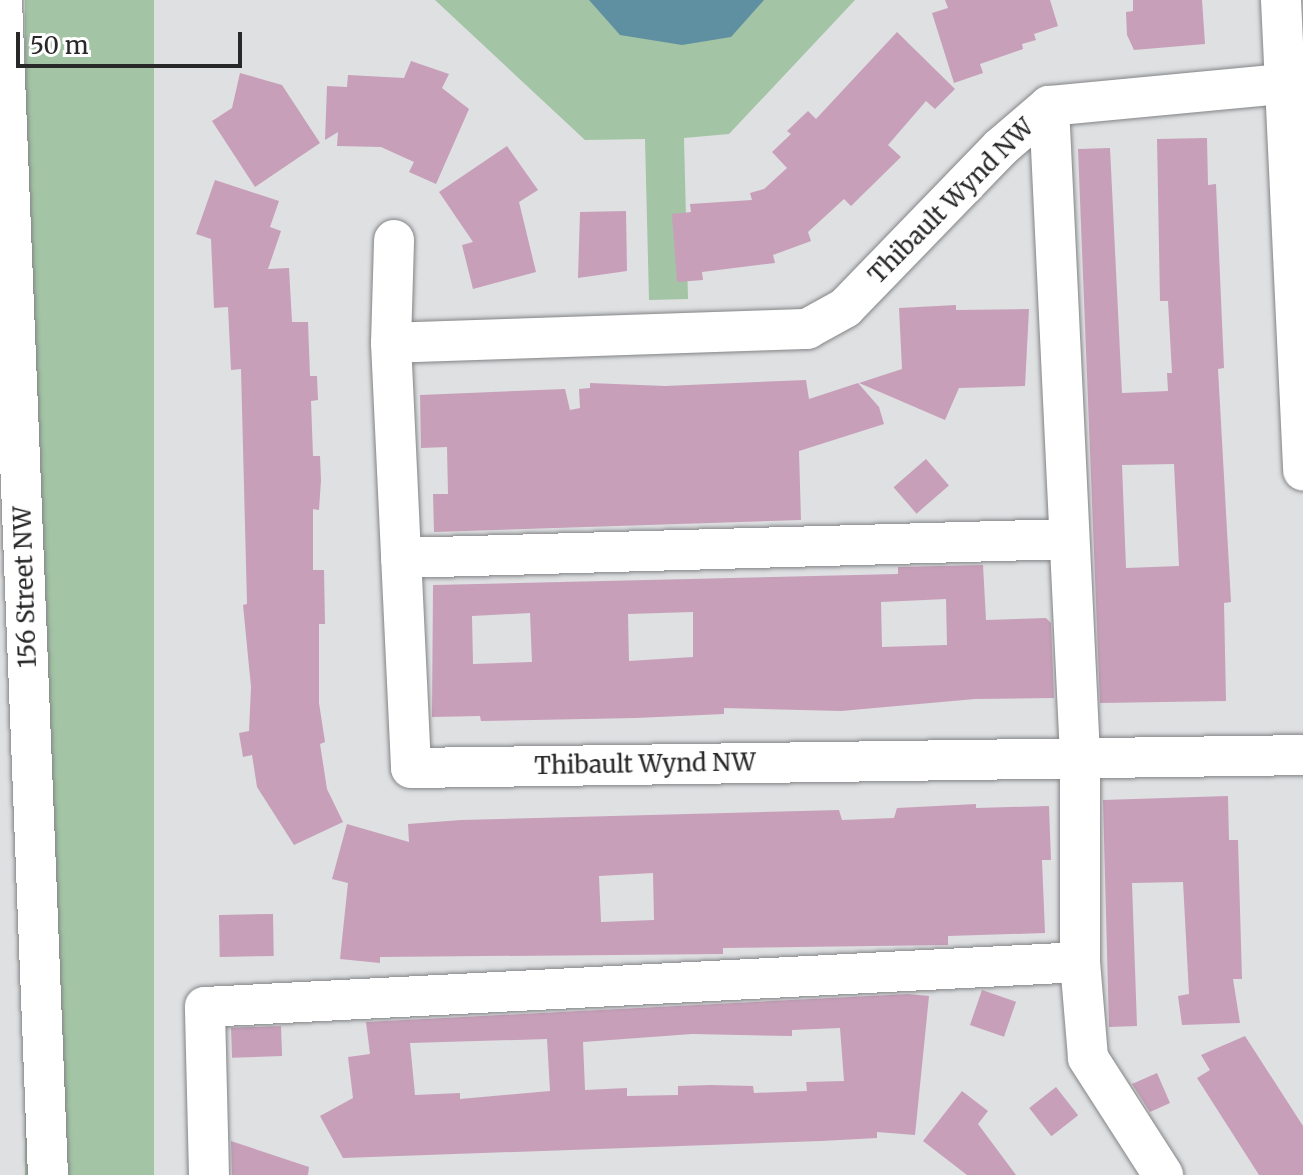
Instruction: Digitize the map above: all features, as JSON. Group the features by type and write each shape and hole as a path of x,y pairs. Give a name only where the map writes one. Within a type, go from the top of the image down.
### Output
{"street":[{"name":"156 Street NW","path":"2,0 48,1175"},
{"path":"1281,0 1292,83 1303,470"},
{"name":"Thibault Wynd NW","path":"391,343 807,329 822,324 1049,106 1292,83"},
{"path":"1049,106 1067,539 1080,756 1080,962 1088,1058 1163,1175"},
{"name":"Thibault Wynd NW","path":"394,240 391,343 411,768 1303,755"},
{"path":"401,558 1067,539"},
{"path":"209,1175 205,1007 1080,962"}],"green space":[{"path":"25,0 154,0 154,1175 25,1175"},
{"path":"435,0 855,0 729,134 684,138 688,299 649,300 645,139 585,140"}],"water":[{"path":"589,0 764,0 731,37 682,45 620,35"}],"building":[{"path":"945,0 1050,0 1058,26 1034,34 1036,40 1022,44 1023,49 980,64 983,73 954,83 932,13 948,8"},
{"path":"1133,0 1202,0 1205,44 1134,50 1127,35 1126,12 1133,11"},
{"path":"897,32 955,89 935,109 926,101 888,145 901,157 851,206 844,199 808,232 811,241 773,255 775,263 702,272 703,280 677,282 672,214 691,212 690,204 752,200 750,193 764,189 787,168 772,152 791,134 787,131 808,111 816,119"},
{"path":"411,61 449,74 442,88 469,109 436,184 409,172 414,162 381,147 337,146 338,132 325,140 327,86 347,87 348,75 404,78"},
{"path":"240,73 282,85 320,143 255,187 212,121 232,108"},
{"path":"1207,138 1208,185 1216,184 1224,368 1218,369 1231,602 1224,603 1226,701 1100,703 1078,149 1110,148 1122,393 1168,391 1167,373 1172,373 1168,301 1160,301 1157,139","holes":["1174,464 1179,566 1126,568 1122,465"]},
{"path":"507,146 538,190 519,202 536,272 473,289 462,245 473,242 439,192"},
{"path":"215,180 279,201 270,227 281,231 268,269 289,268 292,322 308,322 310,376 317,376 318,400 311,401 313,456 320,456 321,480 319,510 313,509 313,570 324,570 325,624 319,624 319,703 325,742 320,744 327,789 343,822 294,845 257,787 252,755 243,757 239,733 249,731 251,687 243,605 247,604 241,369 231,370 228,307 214,308 211,239 196,234"},
{"path":"626,211 627,271 578,278 580,212"},
{"path":"956,305 956,310 1029,309 1025,386 959,388 945,420 859,383 902,369 899,308"},
{"path":"806,380 809,399 858,383 879,407 884,424 799,451 801,520 434,532 433,494 448,494 447,447 421,448 420,395 565,389 570,410 580,408 579,389 590,388 590,383 665,386"},
{"path":"926,459 949,485 917,514 894,487"},
{"path":"983,565 986,620 1046,618 1051,623 1054,698 975,699 841,711 724,708 724,714 636,718 481,721 480,716 432,717 433,585 898,574 898,567","holes":["946,599 947,645 882,647 881,602","693,612 693,657 629,661 628,614","530,613 532,662 473,664 472,616"]},
{"path":"1228,796 1229,840 1238,840 1242,979 1233,979 1240,1023 1182,1025 1178,996 1189,994 1183,882 1132,883 1137,1026 1109,1027 1103,800"},
{"path":"976,804 976,808 1049,806 1051,860 1042,860 1045,933 948,936 948,945 723,948 723,954 380,957 380,963 340,959 348,883 332,879 347,824 409,842 408,824 461,820 839,810 842,820 894,818 897,808","holes":["653,873 654,920 601,922 599,876"]},
{"path":"273,914 274,956 220,957 219,915"},
{"path":"982,990 1016,1002 1004,1037 970,1025"},
{"path":"908,994 929,996 915,1135 877,1132 877,1138 821,1141 343,1158 320,1116 353,1098 348,1057 370,1054 366,1022","holes":["840,1028 844,1081 806,1082 807,1091 754,1093 753,1086 711,1085 678,1086 678,1095 627,1096 627,1088 585,1090 583,1042 692,1034 792,1036 792,1030","547,1039 550,1091 460,1099 460,1093 415,1095 410,1043"]},
{"path":"281,1026 282,1056 232,1058 231,1028"},
{"path":"1245,1036 1303,1126 1303,1175 1259,1175 1197,1078 1210,1070 1201,1055"},
{"path":"1157,1073 1170,1103 1150,1112 1132,1084"},
{"path":"1056,1087 1078,1115 1051,1136 1029,1108"},
{"path":"962,1091 988,1111 978,1124 1016,1175 967,1175 923,1141"},
{"path":"231,1141 309,1167 308,1175 232,1175"}]}
